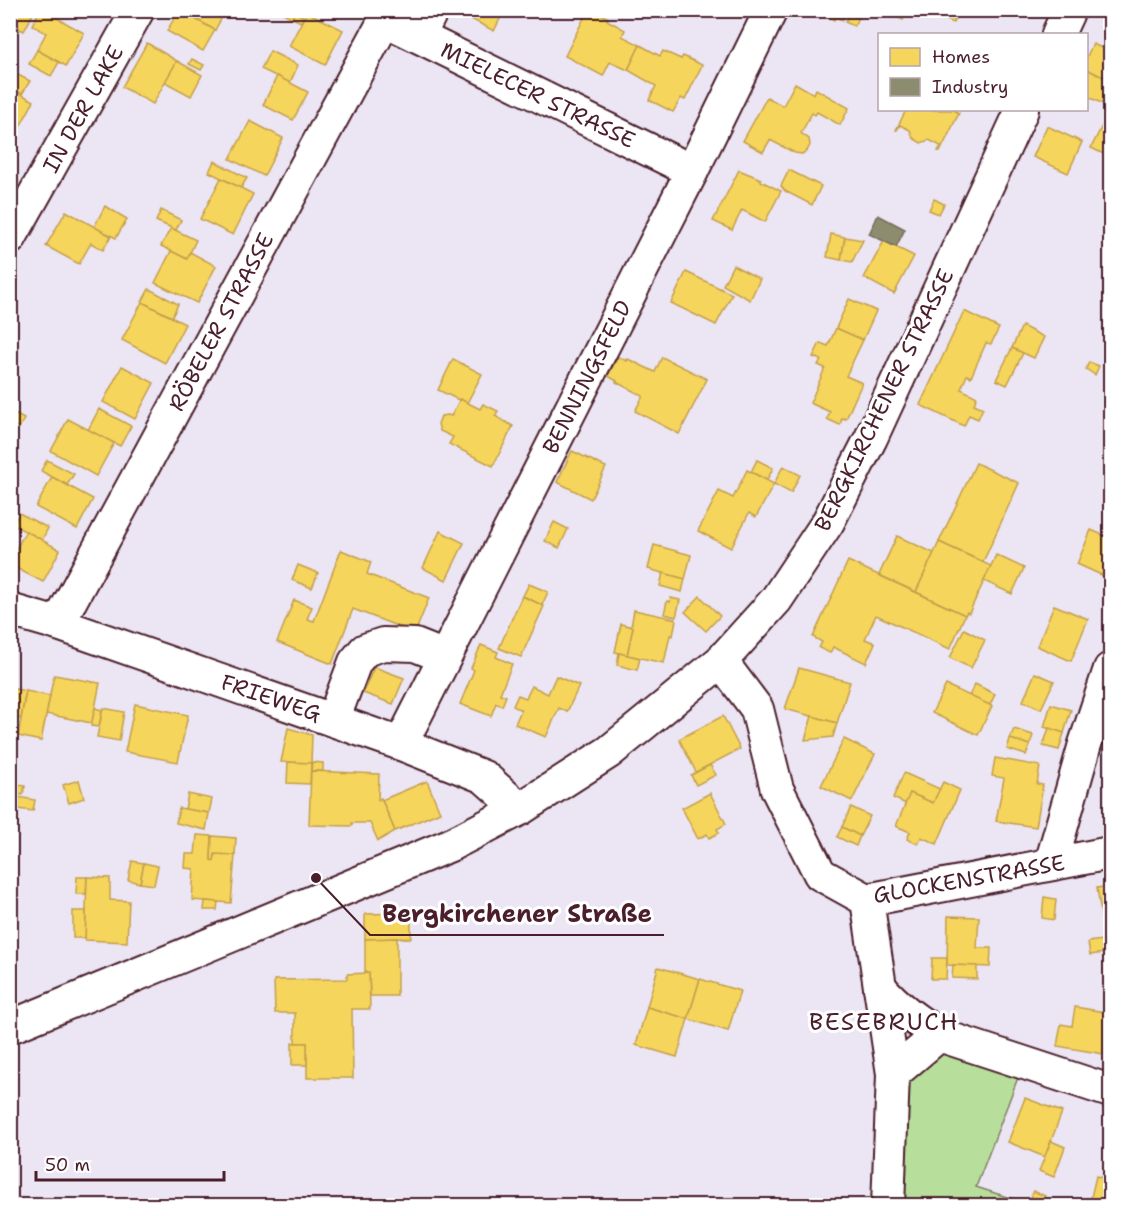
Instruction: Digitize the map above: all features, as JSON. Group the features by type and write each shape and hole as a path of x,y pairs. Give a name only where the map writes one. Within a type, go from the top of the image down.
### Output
{"street":[{"name":"IN DER LAKE","path":"10,238 138,10"},
{"name":"BENNINGSFELD","path":"401,744 692,171 771,10"},
{"path":"1058,33 1069,10"},
{"name":"MIELECER STRASSE","path":"385,20 425,23 692,171"},
{"name":"RÖBELER STRASSE","path":"58,624 385,20"},
{"name":"BERGKIRCHENER STRASSE","path":"10,1027 450,845 520,809 609,752 721,661 776,600 828,522 871,438 1022,111"},
{"name":"FRIEWEG","path":"10,610 58,624 401,744 484,777 520,809"},
{"path":"333,720 355,662 365,650 383,644 414,645 445,657"},
{"name":"GLOCKENSTRASSE","path":"721,661 757,709 777,789 820,874 867,900 1110,854"},
{"path":"1051,864 1085,744 1110,669"},
{"path":"867,900 893,1074 888,1206"},
{"path":"880,987 913,1019 939,1035 1110,1091"},
{"path":"893,1074 939,1035"}],"green space":[{"path":"884,1033 1019,1075 976,1187 1032,1205 882,1206"}],"building: Homes":[{"path":"20,10 35,10 24,31 12,25"},
{"path":"40,10 84,33 66,66 37,50 46,33 32,25"},
{"path":"179,10 215,30 203,51 167,31"},
{"path":"180,10 226,10 215,30"},
{"path":"278,10 296,10 292,18"},
{"path":"468,10 508,10 503,13 494,31 465,16"},
{"path":"588,10 595,10 608,18 607,20 625,30 622,36 640,45 628,70 610,62 603,76 565,56"},
{"path":"682,10 703,10 699,19"},
{"path":"816,10 839,10 834,20"},
{"path":"839,10 847,10 842,20 836,17"},
{"path":"884,10 908,10 903,20"},
{"path":"937,10 959,10 953,23 935,14"},
{"path":"295,12 304,17 301,22 292,18"},
{"path":"307,12 343,30 325,65 289,46"},
{"path":"849,14 858,18 854,26 845,22"},
{"path":"1110,29 1110,52 1101,48"},
{"path":"147,43 177,61 153,104 122,87"},
{"path":"1093,44 1110,52 1110,80 1088,70 1088,54"},
{"path":"640,45 660,56 663,51 681,59 683,56 702,65 685,100 681,98 673,112 649,100 656,86 628,70"},
{"path":"37,50 59,62 51,76 29,64"},
{"path":"270,51 298,65 290,83 261,69"},
{"path":"192,59 204,65 201,70 189,64"},
{"path":"177,61 202,75 191,96 165,82"},
{"path":"1088,70 1110,80 1110,107 1088,97"},
{"path":"10,71 30,81 22,94 10,88"},
{"path":"277,76 308,92 293,120 263,105"},
{"path":"795,83 814,94 816,89 849,108 840,125 817,112 815,115 812,113 801,133 809,139 810,145 802,154 795,153 770,140 763,152 743,141 767,97 783,106"},
{"path":"10,88 34,101 17,132 10,128"},
{"path":"906,111 956,111 959,113 940,152 938,151 941,146 929,140 921,143 913,138 910,130 900,125 896,130"},
{"path":"1105,120 1110,123 1110,157 1091,148"},
{"path":"250,121 283,138 264,176 230,159"},
{"path":"1047,126 1082,142 1068,173 1033,157"},
{"path":"214,161 247,178 241,188 209,172"},
{"path":"739,170 781,191 765,222 742,210 732,230 713,221"},
{"path":"789,170 821,186 812,205 785,191 781,186"},
{"path":"221,178 253,194 233,235 200,219"},
{"path":"934,199 944,204 939,214 929,210"},
{"path":"105,206 127,219 116,238 94,227"},
{"path":"161,210 181,220 176,230 156,221"},
{"path":"66,211 111,236 103,250 91,243 79,264 46,246"},
{"path":"171,228 196,240 187,259 161,246"},
{"path":"831,234 845,237 841,260 827,257"},
{"path":"845,237 863,240 852,262 841,260"},
{"path":"884,241 914,256 894,294 864,278"},
{"path":"171,251 187,259 190,252 216,266 197,303 155,283"},
{"path":"733,265 760,279 750,300 723,285"},
{"path":"686,272 732,294 716,325 671,303"},
{"path":"149,289 178,304 172,317 142,302"},
{"path":"849,299 876,311 863,340 836,328"},
{"path":"142,302 185,324 165,363 122,340"},
{"path":"964,311 999,328 991,344 986,343 971,377 967,375 961,389 977,397 974,404 983,408 978,419 969,415 964,426 920,405"},
{"path":"1022,326 1044,337 1034,358 1012,348"},
{"path":"836,328 863,340 846,376 862,383 846,419 842,418 840,425 827,419 830,412 810,403 825,368 818,365 821,360 813,357 820,343 828,346"},
{"path":"1012,348 1023,353 1007,385 996,380"},
{"path":"618,357 627,361 628,359 655,372 662,357 707,379 679,434 635,411 643,396 608,376"},
{"path":"453,359 482,374 467,403 438,390"},
{"path":"1089,362 1099,366 1095,375 1086,369"},
{"path":"122,366 154,383 135,419 103,402"},
{"path":"460,399 480,409 483,404 498,411 495,416 513,426 493,466 449,444 453,437 440,431 438,424 441,416 451,416"},
{"path":"99,409 131,426 120,446 88,430"},
{"path":"13,413 24,419 19,428 10,423"},
{"path":"68,419 114,443 96,476 51,451"},
{"path":"572,451 606,467 591,499 557,482"},
{"path":"47,460 74,474 67,485 41,471"},
{"path":"757,460 773,468 767,480 751,472"},
{"path":"976,463 1019,483 983,562 939,542"},
{"path":"783,466 800,475 791,493 774,484"},
{"path":"747,470 774,484 756,517 749,513 731,548 698,531 719,491 733,498"},
{"path":"52,477 93,499 77,529 36,507"},
{"path":"19,513 48,528 42,540 13,525"},
{"path":"554,522 568,529 559,548 545,541"},
{"path":"1091,530 1110,538 1108,578 1077,564"},
{"path":"26,531 60,550 43,582 10,565 10,560"},
{"path":"440,531 464,543 446,580 423,568"},
{"path":"897,536 934,553 916,592 879,575"},
{"path":"939,542 991,566 969,613 965,615 916,592"},
{"path":"654,545 691,555 685,579 648,569"},
{"path":"341,550 371,562 367,574 429,598 415,633 353,609 332,664 277,642 294,600 312,607 307,619 314,621"},
{"path":"996,555 1024,568 1012,594 984,581"},
{"path":"848,561 965,615 950,649 876,615 865,639 875,643 866,663 833,647 830,653 819,648 822,642 813,637"},
{"path":"298,565 318,573 312,588 292,580"},
{"path":"663,573 685,579 682,592 660,586"},
{"path":"529,584 548,592 542,605 523,596"},
{"path":"522,596 544,606 521,657 499,648"},
{"path":"700,596 720,616 706,631 685,612"},
{"path":"671,598 680,600 676,617 664,614 667,601 670,602"},
{"path":"1054,605 1088,619 1071,661 1037,646"},
{"path":"634,610 676,619 664,663 627,655"},
{"path":"621,624 633,627 627,655 615,652"},
{"path":"964,629 985,640 971,668 950,658"},
{"path":"481,645 498,652 496,657 512,664 500,694 506,696 502,706 496,703 491,716 460,704"},
{"path":"619,653 640,658 637,670 617,665"},
{"path":"374,667 404,678 393,704 363,693"},
{"path":"799,668 850,682 837,723 785,709"},
{"path":"1035,673 1054,681 1041,709 1023,701"},
{"path":"54,675 100,683 92,723 46,714"},
{"path":"556,676 579,686 567,712 559,708 546,737 515,724 521,710 513,706 518,695 526,698 532,686 548,694"},
{"path":"975,684 995,694 990,705 969,696"},
{"path":"946,685 992,706 978,735 932,713"},
{"path":"10,688 26,691 21,719 10,717"},
{"path":"26,691 50,696 41,741 18,736"},
{"path":"135,704 188,715 178,762 125,752"},
{"path":"1051,704 1071,710 1064,733 1044,727"},
{"path":"95,708 102,710 99,727 91,726"},
{"path":"103,708 124,712 119,741 97,737"},
{"path":"723,716 740,749 696,772 679,739"},
{"path":"812,716 837,723 833,737 805,740"},
{"path":"288,728 312,735 311,763 281,762"},
{"path":"1049,728 1064,733 1059,750 1043,746"},
{"path":"1014,729 1033,735 1030,745 1010,739"},
{"path":"844,739 875,754 852,801 821,786"},
{"path":"1010,739 1030,745 1026,755 1007,749"},
{"path":"995,758 1040,766 1037,784 1043,785 1036,827 996,821 1004,778 992,776"},
{"path":"288,762 311,763 310,784 287,783"},
{"path":"312,762 323,763 323,771 311,771"},
{"path":"710,765 716,775 696,785 691,775"},
{"path":"311,771 379,774 378,800 381,798 395,831 378,841 370,823 352,823 352,826 309,825"},
{"path":"904,773 940,789 933,803 910,793 906,804 893,798"},
{"path":"79,780 84,798 69,803 63,785"},
{"path":"427,781 440,812 395,831 382,800"},
{"path":"943,782 960,790 937,844 921,837 918,844 907,839 910,832 896,826 910,793 933,803"},
{"path":"10,783 19,785 17,794 10,793"},
{"path":"19,785 25,786 23,795 17,794"},
{"path":"710,793 726,824 717,829 719,833 709,838 707,834 698,839 682,808"},
{"path":"188,794 212,799 209,813 185,809"},
{"path":"12,796 35,800 33,811 10,808"},
{"path":"851,807 870,816 860,836 842,827"},
{"path":"179,808 209,813 206,830 176,823"},
{"path":"842,827 860,836 856,846 837,837"},
{"path":"197,835 212,836 211,860 214,861 215,854 235,855 231,903 192,900 194,869 185,868 186,854 195,854"},
{"path":"212,836 236,838 235,855 215,854 214,861 211,860"},
{"path":"132,861 144,863 140,883 128,880"},
{"path":"144,863 158,866 154,885 140,883"},
{"path":"77,877 87,877 86,894 76,894"},
{"path":"87,877 110,878 110,900 129,901 127,942 85,940"},
{"path":"1110,886 1110,946 1106,946 1097,888"},
{"path":"1044,897 1056,899 1054,920 1042,918"},
{"path":"205,901 218,902 217,910 204,910"},
{"path":"73,911 86,911 85,938 73,938"},
{"path":"411,913 411,938 365,939 365,914"},
{"path":"948,916 979,917 977,948 991,948 990,967 947,965"},
{"path":"397,938 397,996 370,996 369,973 365,973 365,939"},
{"path":"1102,940 1104,953 1090,955 1088,942"},
{"path":"932,958 947,958 946,979 931,979"},
{"path":"953,965 977,966 977,979 952,978"},
{"path":"658,967 700,979 688,1019 647,1007"},
{"path":"1108,968 1110,969 1110,982 1105,981"},
{"path":"369,973 370,1009 352,1009 353,1078 307,1078 307,1043 295,1043 295,1013 275,1013 274,980 347,979 347,974"},
{"path":"700,979 740,991 728,1031 688,1019"},
{"path":"647,1007 688,1019 677,1057 636,1045"},
{"path":"1075,1007 1110,1013 1110,1055 1057,1046 1061,1024 1072,1026"},
{"path":"292,1043 307,1043 307,1065 292,1065"},
{"path":"1025,1098 1062,1112 1045,1157 1008,1142"},
{"path":"1051,1141 1065,1147 1054,1177 1039,1171"},
{"path":"1096,1176 1110,1180 1110,1206 1089,1206"},
{"path":"1033,1191 1045,1196 1041,1206 1029,1203"}],"building: Industry":[{"path":"878,215 905,229 896,247 869,234"}],"place":[{"name":"Bergkirchener Straße","path":"316,878"}],"district":[{"name":"BESEBRUCH","path":"884,1022"}]}
